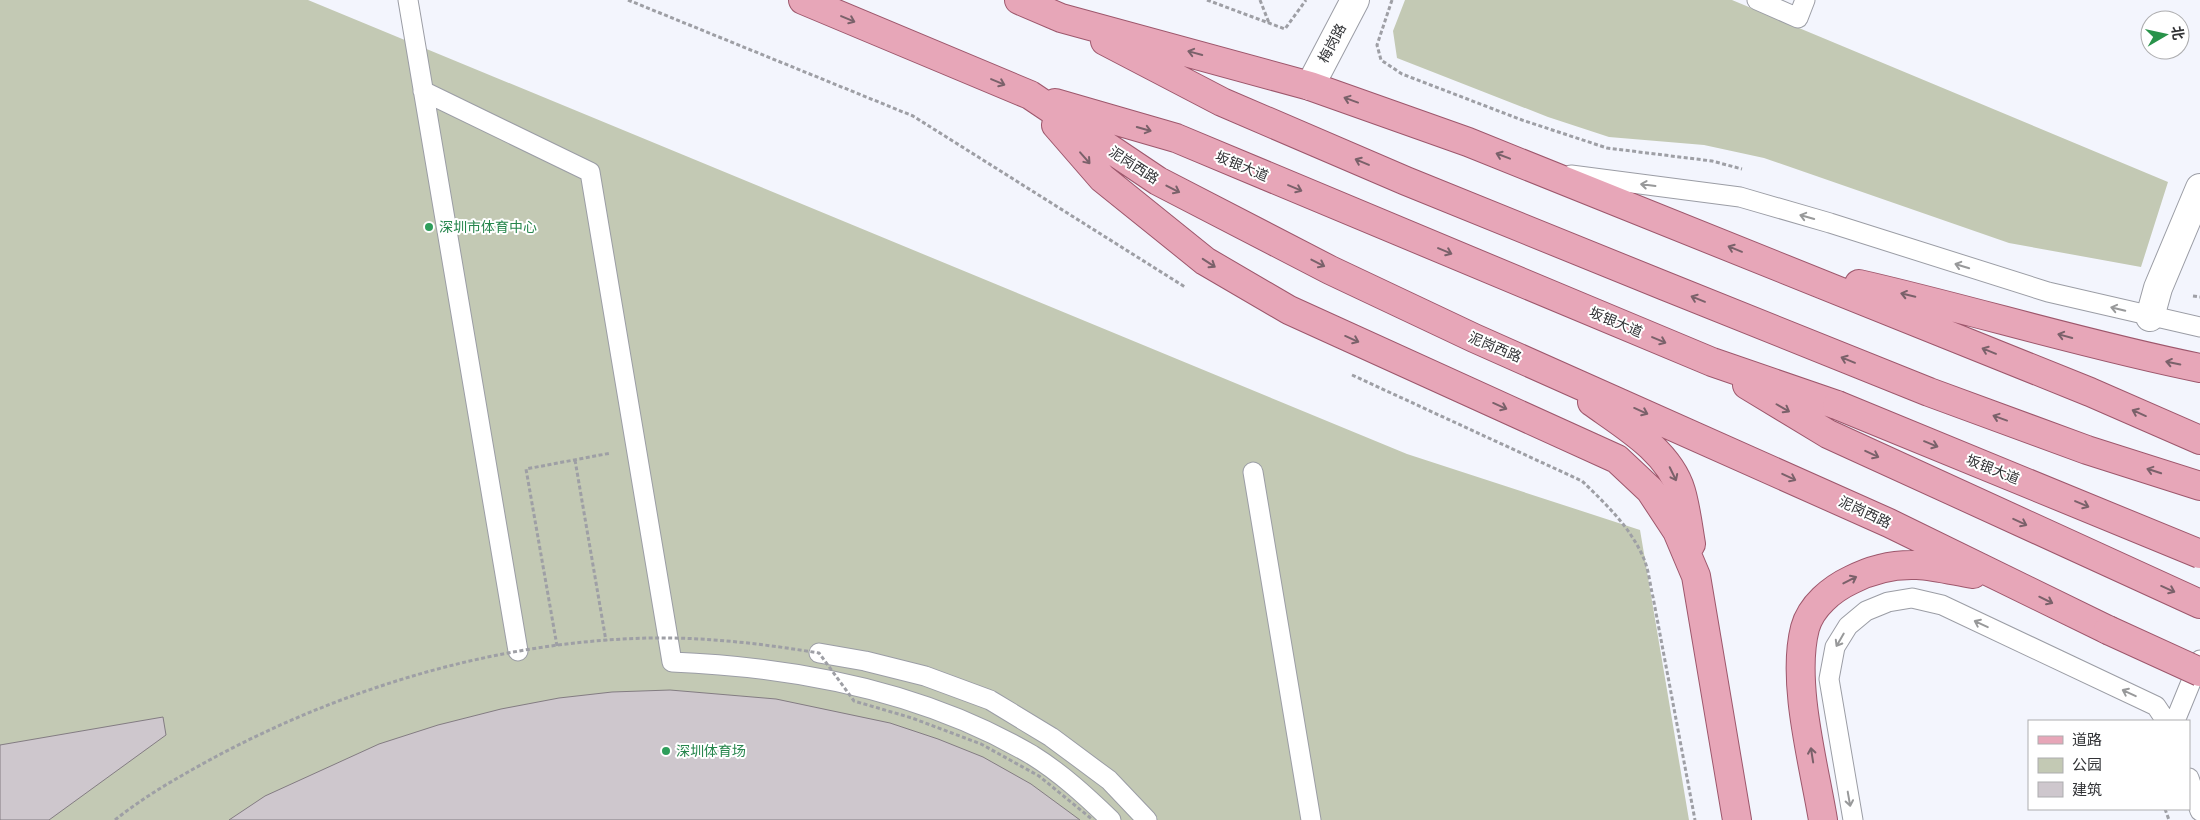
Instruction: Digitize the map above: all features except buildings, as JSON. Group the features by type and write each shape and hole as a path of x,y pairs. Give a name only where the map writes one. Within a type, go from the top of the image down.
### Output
{"main road":[{"name":"泥岗西路","path":"803,0 1030,95 1158,181 1330,270 1474,338 1542,366 1871,515 2108,630 2200,672"},
{"path":"1019,0 1061,18 1222,102 1406,181 1929,392 2087,450 2200,486"},
{"path":"1061,18 1234,63 1310,86 1468,142 2090,392 2200,440"},
{"name":"坂银大道","path":"1030,95 1176,138 1712,362 1838,406 2200,554"},
{"path":"1030,95 1102,178 1205,261 1289,310 1617,459 1650,490 1677,531 1696,576"},
{"path":"1781,267 1917,297 2146,357 2200,368"},
{"path":"1712,362 1777,405 1828,434 2200,604"},
{"path":"1542,366 1621,422 1668,464 1680,489 1737,820"},
{"path":"1823,820 1801,675 1805,627 1822,600 1841,585 1884,567 1917,565 2002,578"}],"street":[{"name":"梅岗路","path":"1310,86 1355,0"},
{"path":"2150,317 2158,288 2200,188"}],"lane":[{"path":"408,0 518,651"},
{"path":"1757,0 1798,18 1805,0"},
{"path":"422,91 590,172 672,662 724,665 818,679 873,691 921,706 974,726 1032,756 1080,790 1110,820"},
{"path":"1543,172 1740,198 1830,223 2048,292 2200,327"},
{"path":"1253,472 1311,820"},
{"path":"1853,820 1829,679 1836,647 1848,626 1866,611 1888,602 1912,598 1942,605 2156,706 2165,720"},
{"path":"819,653 865,661 925,676 990,700 1051,737 1109,780 1147,820"},
{"path":"2175,720 2200,660"},
{"path":"2190,781 2200,811"}],"path":[{"path":"1207,0 1285,29 1306,0"},
{"path":"1260,0 1269,23"},
{"path":"1381,60 1377,45 1392,0"},
{"path":"2193,296 2200,297"},
{"path":"557,646 526,469 636,448"},
{"path":"574,460 606,641"},
{"path":"1653,597 1695,820"},
{"path":"115,820 130,808 192,770 261,733 332,704 415,676 518,651 650,638 706,640 819,653 854,701 912,718 980,744 1039,776 1093,820"}],"green space":[{"name":"深圳市体育中心","path":"0,0 308,0 1407,454 1640,530 1689,820 0,820"},
{"path":"1405,0 1732,0 2168,182 2141,267 2009,243 1764,158 1704,145 1609,137 1548,117 1397,58 1393,31"}],"place":[{"name":"深圳市体育中心","path":"429,227"},
{"name":"深圳体育场","path":"666,751"}]}
